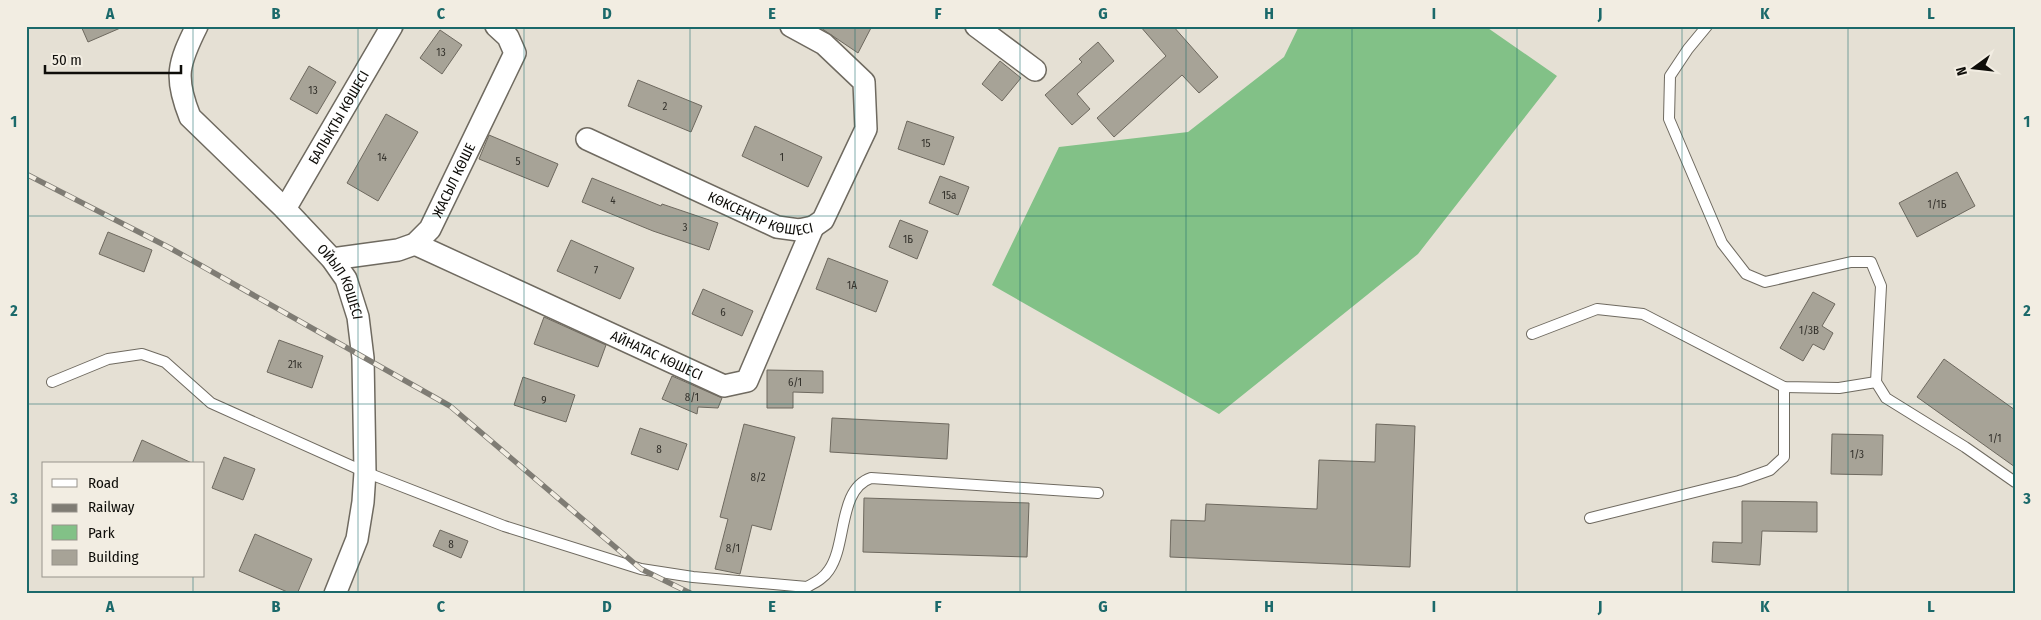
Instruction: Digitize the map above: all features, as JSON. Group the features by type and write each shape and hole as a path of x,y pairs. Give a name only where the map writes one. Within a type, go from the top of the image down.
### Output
{"street":[{"name":"ОЙЫЛ КӨШЕСІ","path":"197,26 181,58 179,70 183,99 190,118 286,209 332,259 346,279 358,317 363,358 365,472 363,502 357,539 335,594"},
{"name":"БАЛЫҚТЫ КӨШЕСІ","path":"286,209 392,26"},
{"name":"КӨКСЕҢГІР КӨШЕСІ","path":"587,139 777,227 798,230 813,226 823,220 866,129 864,82 824,44 790,26"},
{"path":"976,26 1035,70"},
{"name":"ЖАСЫЛ КӨШЕ","path":"415,244 430,229 512,61 515,53 502,32"},
{"name":"АЙНАТАС КӨШЕСІ","path":"415,244 724,386 747,381 813,226"},
{"path":"332,259 398,250 415,244"}],"lane":[{"path":"1707,26 1688,49 1670,76 1670,119 1722,243 1746,274 1765,282 1851,262 1871,262 1881,286 1876,382 1886,398 1965,447 2015,482"},
{"path":"1532,334 1597,309 1643,314 1784,387 1839,388 1876,382"},
{"path":"52,382 108,359 142,354 165,362 211,403 365,472 504,526 641,569 693,578 807,586 820,580 829,570 837,553 854,489 862,481 870,478 1098,493"},
{"path":"1590,518 1739,481 1770,470 1784,457 1784,387"}],"green space":[{"path":"1299,26 1485,26 1557,76 1418,254 1219,414 992,285 1059,147 1188,132 1284,57"}],"building":[{"path":"81,26 125,26 88,42"},
{"path":"818,26 872,26 858,53"},
{"path":"1140,26 1173,26 1218,77 1199,93 1182,75 1114,137 1097,118 1166,56"},
{"path":"440,30 462,45 442,74 420,58"},
{"path":"1098,42 1114,61 1077,94 1090,109 1072,125 1045,95 1082,62 1079,59"},
{"path":"1000,61 1021,78 1002,101 982,84"},
{"path":"309,66 336,82 317,114 290,99"},
{"path":"638,80 702,106 691,132 628,106"},
{"path":"386,114 418,132 378,201 347,183"},
{"path":"907,121 954,137 944,165 898,149"},
{"path":"755,126 822,157 808,187 742,156"},
{"path":"489,135 558,164 548,187 479,159"},
{"path":"1957,172 1975,206 1917,237 1899,203"},
{"path":"940,176 969,187 958,215 929,203"},
{"path":"592,178 661,206 662,204 718,223 709,250 653,231 582,202"},
{"path":"900,220 928,231 917,259 889,247"},
{"path":"108,232 152,250 144,272 99,254"},
{"path":"571,240 634,268 620,299 557,271"},
{"path":"828,258 888,281 876,312 816,289"},
{"path":"703,289 753,311 742,336 692,314"},
{"path":"1813,292 1835,304 1822,326 1833,333 1824,350 1813,344 1803,361 1780,348"},
{"path":"544,317 606,345 598,367 534,344"},
{"path":"279,340 323,356 312,388 267,372"},
{"path":"1944,359 2015,410 2015,467 1917,397"},
{"path":"767,370 823,371 823,393 793,392 793,408 767,408"},
{"path":"672,376 722,398 718,408 698,407 697,414 662,399"},
{"path":"523,377 575,395 566,422 514,405"},
{"path":"832,418 949,424 947,459 830,452"},
{"path":"744,424 795,437 771,530 752,525 740,574 715,569 728,519 720,517"},
{"path":"1376,424 1415,426 1410,567 1170,557 1171,520 1205,521 1206,504 1317,509 1319,460 1375,462"},
{"path":"640,428 687,444 678,470 631,454"},
{"path":"1832,434 1883,435 1882,475 1831,474"},
{"path":"142,440 190,462 133,462"},
{"path":"224,457 255,469 243,500 212,488"},
{"path":"864,498 1029,503 1027,557 863,552"},
{"path":"1742,501 1817,502 1817,532 1762,531 1760,565 1712,562 1713,542 1742,543"},
{"path":"440,530 468,541 461,558 433,546"},
{"path":"255,534 312,559 297,594 292,594 239,571"}],"railway":[{"path":"26,174 170,248 450,406 641,569 692,594"}]}
